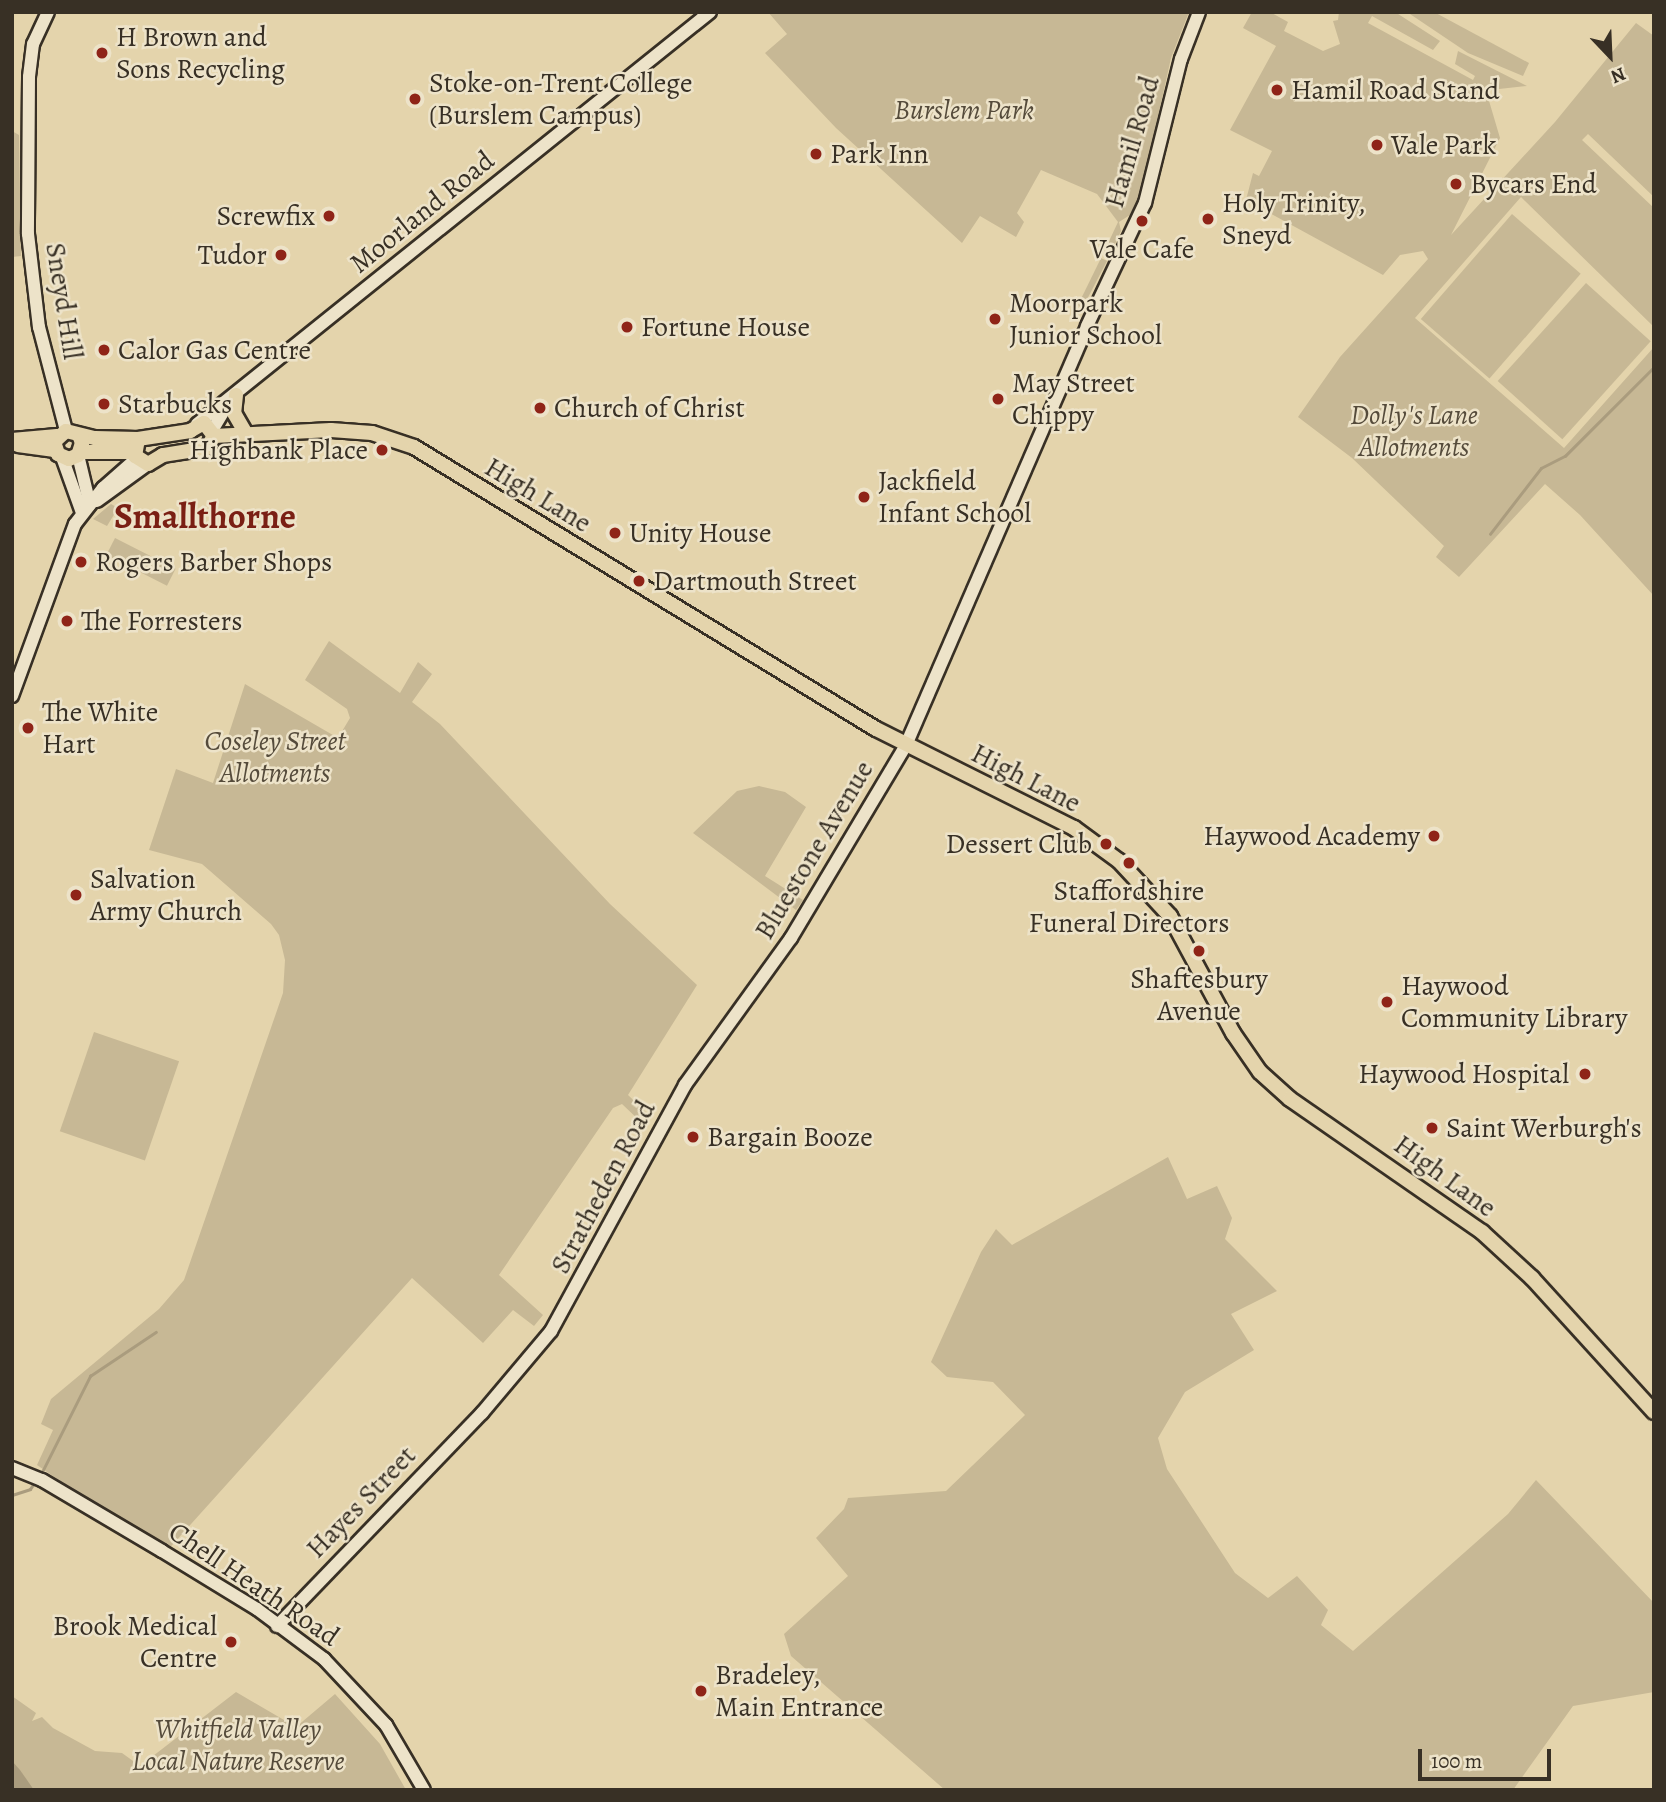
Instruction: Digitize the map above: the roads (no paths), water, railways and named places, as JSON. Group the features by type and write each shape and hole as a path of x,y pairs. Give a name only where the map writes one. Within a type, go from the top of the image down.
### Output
{"main road":[{"path":"234,397 234,414 246,432"},
{"path":"64,442 79,453 163,455 194,446 207,448 214,433 193,427 158,438 149,435 139,454"},
{"path":"193,427 194,446"},
{"name":"High Lane","path":"214,433 372,433 414,447 906,745 1074,828 1119,861 1170,916 1233,1033 1260,1072 1290,1099 1482,1232 1532,1278 1654,1412"},
{"path":"158,438 163,455"},
{"path":"12,442 64,442 139,454"}],"street":[{"name":"Sneyd Hill","path":"48,12 33,44 29,77 28,234 39,327 64,442 86,509"},
{"name":"Moorland Road","path":"193,427 234,397 710,12"},
{"name":"Hamil Road","path":"906,745 1087,326 1145,203 1181,59 1199,12"},
{"name":"Moorland Road","path":"214,433 234,397"},
{"path":"79,453 86,509"},
{"path":"12,696 86,509 139,454"},
{"name":"Bluestone Avenue","path":"762,979 819,894 906,745"},
{"name":"Stratheden Road","path":"482,1413 565,1312 685,1085 762,979"},
{"name":"Hayes Street","path":"277,1626 482,1413"},
{"name":"Chell Heath Road","path":"12,1468 38,1479 257,1609 324,1659 386,1725 424,1790"}],"waterway":[{"path":"1490,534 1541,468 1565,456 1654,367"},
{"path":"41,1474 90,1376 156,1332"},
{"path":"12,1495 30,1489 35,1482"}],"place":[{"name":"H Brown and Sons Recycling","path":"102,53"},
{"name":"Hamil Road Stand","path":"1277,90"},
{"name":"Stoke-on-Trent College (Burslem Campus)","path":"415,99"},
{"name":"Vale Park","path":"1377,145"},
{"name":"Park Inn","path":"816,154"},
{"name":"Bycars End","path":"1456,184"},
{"name":"Screwfix","path":"329,216"},
{"name":"Holy Trinity, Sneyd","path":"1208,219"},
{"name":"Vale Cafe","path":"1142,221"},
{"name":"Tudor","path":"281,255"},
{"name":"Moorpark Junior School","path":"995,319"},
{"name":"Fortune House","path":"627,327"},
{"name":"Calor Gas Centre","path":"104,350"},
{"name":"May Street Chippy","path":"998,399"},
{"name":"Starbucks","path":"104,404"},
{"name":"Church of Christ","path":"540,408"},
{"name":"Highbank Place","path":"382,450"},
{"name":"Jackfield Infant School","path":"864,497"},
{"name":"Unity House","path":"615,533"},
{"name":"Rogers Barber Shops","path":"81,562"},
{"name":"Dartmouth Street","path":"639,581"},
{"name":"The Forresters","path":"67,621"},
{"name":"The White Hart","path":"28,728"},
{"name":"Haywood Academy","path":"1434,836"},
{"name":"Dessert Club","path":"1106,844"},
{"name":"Staffordshire Funeral Directors","path":"1129,863"},
{"name":"Salvation Army Church","path":"76,895"},
{"name":"Shaftesbury Avenue","path":"1199,951"},
{"name":"Haywood Community Library","path":"1387,1002"},
{"name":"Haywood Hospital","path":"1585,1074"},
{"name":"Saint Werburgh's","path":"1432,1128"},
{"name":"Bargain Booze","path":"693,1137"},
{"name":"Brook Medical Centre","path":"231,1642"},
{"name":"Bradeley, Main Entrance","path":"701,1691"}],"district":[{"name":"Smallthorne","path":"205,516"}],"park label":[{"name":"Burslem Park","path":"964,110"},
{"name":"Dolly's Lane Allotments","path":"1414,431"},
{"name":"Coseley Street Allotments","path":"275,757"},
{"name":"Whitfield Valley Local Nature Reserve","path":"238,1745"}]}
